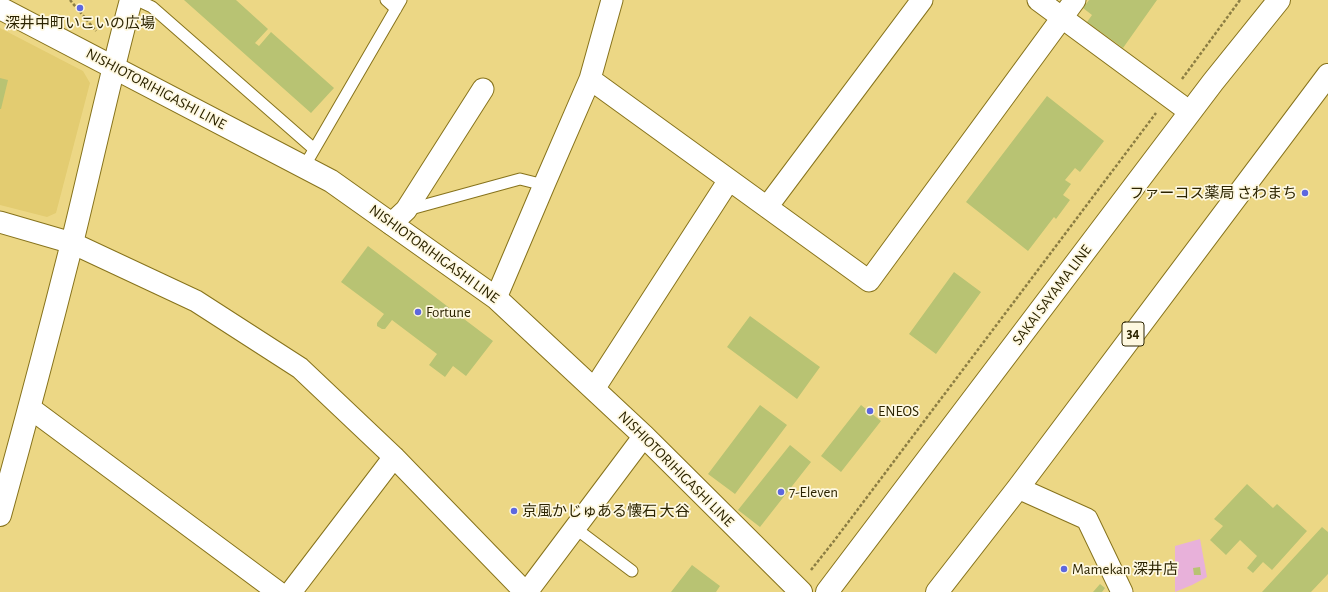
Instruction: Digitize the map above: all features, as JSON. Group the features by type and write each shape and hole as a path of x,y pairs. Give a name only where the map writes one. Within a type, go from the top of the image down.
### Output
{"main road":[{"path":"0,515 30,408 72,243 113,66 131,0"},
{"path":"1213,82 1261,0"},
{"name":"SAKAI SAYAMA LINE","path":"828,592 1190,112 1279,0"},
{"name":"NISHIOTORIHIGASHI LINE","path":"0,8 113,66 309,158 331,181 399,217 496,298 594,389 644,436 801,592"},
{"name":"34","path":"937,592 1018,488 1328,75"}],"street":[{"path":"496,298 590,79 612,0"},
{"path":"768,207 922,0"},
{"path":"1038,0 1190,112"},
{"path":"590,79 768,207 869,282 1075,0"},
{"path":"399,217 483,89"},
{"path":"594,389 729,180"},
{"path":"0,222 72,243 196,301 300,368 394,457 526,592 576,528 644,436"},
{"path":"30,408 278,592"},
{"path":"291,592 394,457"},
{"path":"1018,488 1088,519 1122,592"}],"lane":[{"path":"138,0 152,7 309,158 398,4 386,0"},
{"path":"399,217 520,179 544,185"},
{"path":"576,528 632,571"}],"path":[{"path":"70,0 100,36"},
{"path":"810,571 1240,0"}],"shaded area":[{"path":"0,28 83,71 90,83 56,213 47,217 0,205"},
{"path":"1200,539 1207,577 1175,592 1175,546"}],"building":[{"path":"184,0 236,0 268,29 255,43 259,46 271,32 334,88 311,113"},
{"path":"1089,0 1157,0 1123,48 1087,22 1092,15 1083,8"},
{"path":"0,78 8,80 1,109 0,109"},
{"path":"1047,96 1104,141 1080,172 1075,168 1065,180 1071,184 1063,195 1070,200 1056,219 1054,217 1028,251 966,202"},
{"name":"Fortune","path":"368,246 493,341 466,376 453,366 445,377 429,365 437,354 392,320 385,329 377,326 377,323 384,314 341,282"},
{"path":"954,272 981,292 936,354 909,334"},
{"path":"750,316 820,367 797,399 727,347"},
{"path":"760,405 787,425 735,494 708,474"},
{"path":"861,405 881,421 841,472 821,456"},
{"path":"790,445 811,462 760,527 738,510"},
{"path":"1247,484 1273,508 1277,504 1307,531 1272,570 1263,562 1253,573 1247,568 1257,556 1240,540 1226,555 1210,540 1223,526 1214,519"},
{"path":"1322,527 1328,532 1328,574 1311,592 1262,592"},
{"path":"692,565 720,586 716,592 671,592"},
{"path":"1200,567 1201,575 1194,575 1193,568"},
{"path":"1100,584 1105,588 1102,592 1093,592"}],"place":[{"name":"深井中町いこいの広場","path":"80,8"},
{"name":"ファーコス薬局 さわまち","path":"1305,193"},
{"name":"Fortune","path":"418,312"},
{"name":"ENEOS","path":"870,411"},
{"name":"7-Eleven","path":"781,492"},
{"name":"京風かじゅある懐石 大谷","path":"514,511"},
{"name":"Mamekan 深井店","path":"1064,569"}]}
